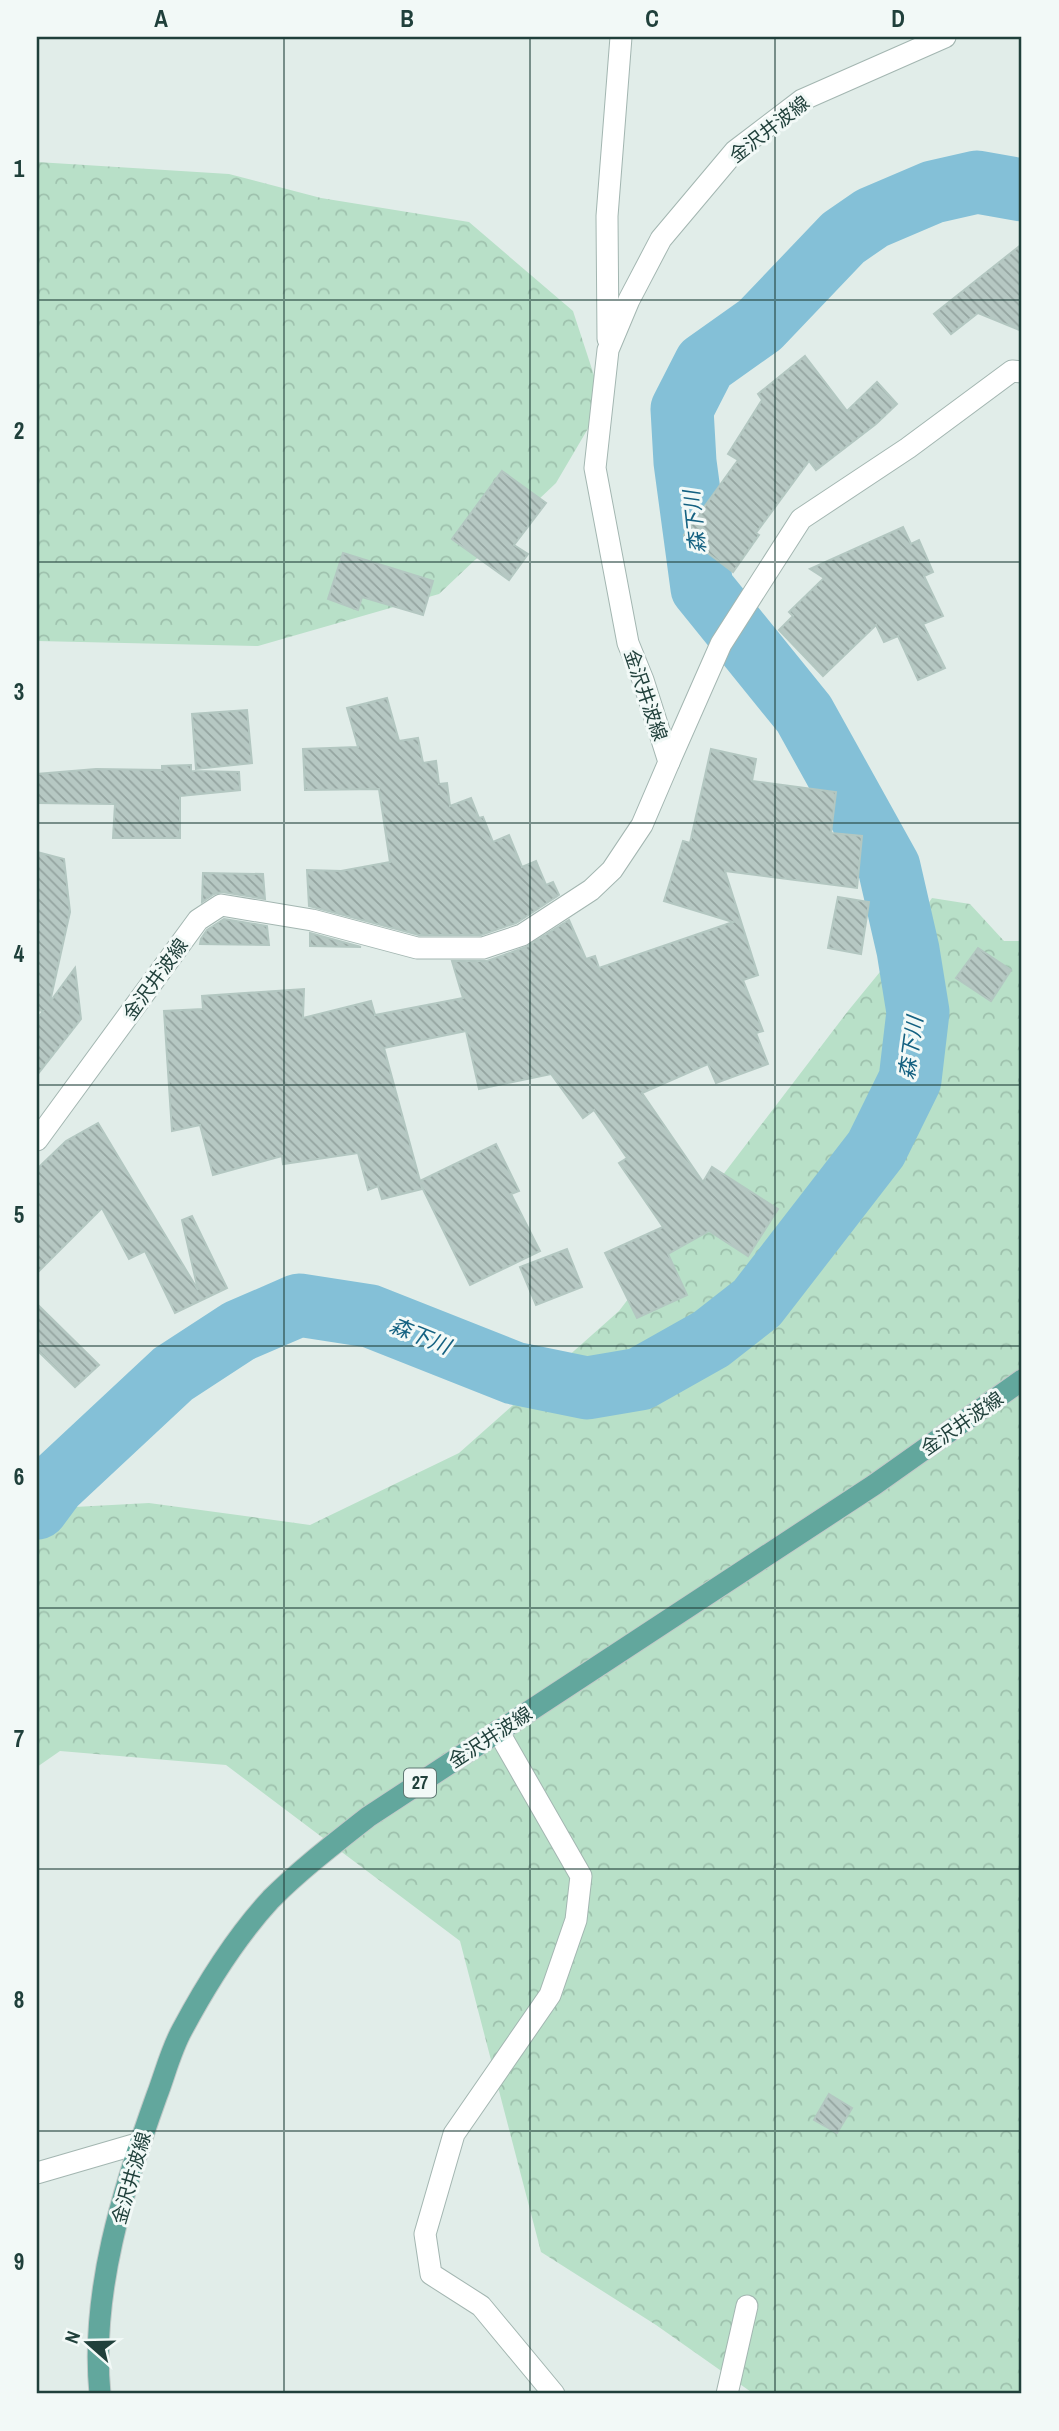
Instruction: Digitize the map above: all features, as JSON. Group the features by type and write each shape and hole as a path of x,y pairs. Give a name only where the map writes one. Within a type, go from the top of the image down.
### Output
{"main road":[{"name":"金沢井波線","path":"100,2394 97,2363 103,2296 110,2255 139,2143 180,2032 227,1955 271,1900 323,1852 359,1824 874,1485 1022,1380"}],"street":[{"path":"608,350 607,216 621,37"},
{"name":"金沢井波線","path":"37,1140 198,920 221,905 312,920 417,948 483,948 522,935 591,890 612,870 642,825 669,762 643,680 628,643 595,468 608,350 629,300 661,239 734,151 802,100 945,37"},
{"path":"669,762 721,645 801,519 908,449 1012,371 1022,372"},
{"path":"498,1731 581,1876 576,1920 550,1995 454,2134 425,2234 431,2274 481,2306 554,2394"},
{"path":"37,2172 139,2143"},
{"path":"727,2394 747,2306"}],"green space":[{"path":"37,162 229,174 321,198 469,222 573,311 603,403 556,483 439,594 258,646 37,641"},
{"path":"932,898 970,904 1004,941 1022,941 1022,2394 754,2394 656,2325 541,2252 460,1941 226,1765 60,1751 37,1767 37,1509 149,1503 310,1525 459,1453 619,1311 893,956"}],"building":[{"path":"1022,244 1022,331 978,313 951,334 934,314"},
{"path":"805,356 847,411 877,382 897,404 876,424 816,470 809,461 756,533 759,535 733,572 684,535 738,460 728,454 762,400 758,394"},
{"path":"502,471 546,503 514,545 528,554 509,580 452,539"},
{"path":"903,527 911,544 919,540 933,572 924,576 943,616 923,624 945,668 918,680 898,636 884,642 876,625 823,676 779,630 793,616 789,612 824,578 810,569"},
{"path":"343,553 433,581 423,615 362,597 358,610 328,599"},
{"path":"387,698 399,741 418,738 423,763 436,761 439,784 447,783 450,806 471,798 479,818 483,817 493,842 509,835 522,867 536,861 546,885 553,882 559,895 516,923 481,935 419,935 309,906 307,870 341,871 390,862 379,789 305,790 303,749 358,747 347,708"},
{"path":"247,710 252,763 196,769 192,714"},
{"path":"711,749 756,759 752,781 836,792 831,833 862,836 857,888 725,871 758,975 743,980 763,1031 756,1033 768,1064 716,1083 708,1064 642,1093 703,1182 712,1167 778,1209 748,1256 709,1231 668,1254 687,1295 637,1318 605,1253 663,1227 619,1163 627,1158 594,1110 583,1118 551,1074 479,1089 466,1031 384,1048 420,1181 496,1144 519,1191 511,1194 540,1251 470,1285 421,1185 422,1189 382,1199 378,1186 368,1190 358,1153 283,1164 282,1156 213,1175 200,1125 172,1131 164,1011 203,1009 202,996 304,989 303,1018 371,1001 375,1015 463,998 452,961 487,961 526,947 569,920 586,959 595,956 599,968 733,922 664,901 683,841 690,843"},
{"path":"191,765 191,771 239,772 240,790 180,796 180,838 113,838 115,804 37,803 37,774 96,769 162,770 162,766"},
{"path":"37,852 64,859 70,912 50,1002 75,968 81,1019 37,1075 37,1019 43,1011 37,1010"},
{"path":"203,873 263,874 265,899 222,892 202,902"},
{"path":"838,897 869,902 861,954 828,948"},
{"path":"224,919 267,926 269,945 200,944 207,930"},
{"path":"310,933 361,947 310,946"},
{"path":"978,948 1011,970 991,1001 956,978"},
{"path":"98,1123 198,1290 182,1220 192,1216 227,1288 175,1313 145,1251 129,1259 102,1208 37,1273 37,1169 66,1141"},
{"path":"567,1249 582,1287 536,1305 520,1267"},
{"path":"37,1304 99,1365 75,1387 37,1350"},
{"path":"829,2094 852,2108 837,2133 814,2120"}],"waterway":[{"name":"森下川","path":"37,1508 54,1485 173,1374 239,1331 299,1305 370,1316 514,1373 587,1388 640,1379 711,1339 757,1303 876,1149 910,1080 918,1012 908,950 889,867 804,714 702,588 685,462 682,409 705,364 760,325 843,238 872,218 933,192 977,182 1022,190"}]}
